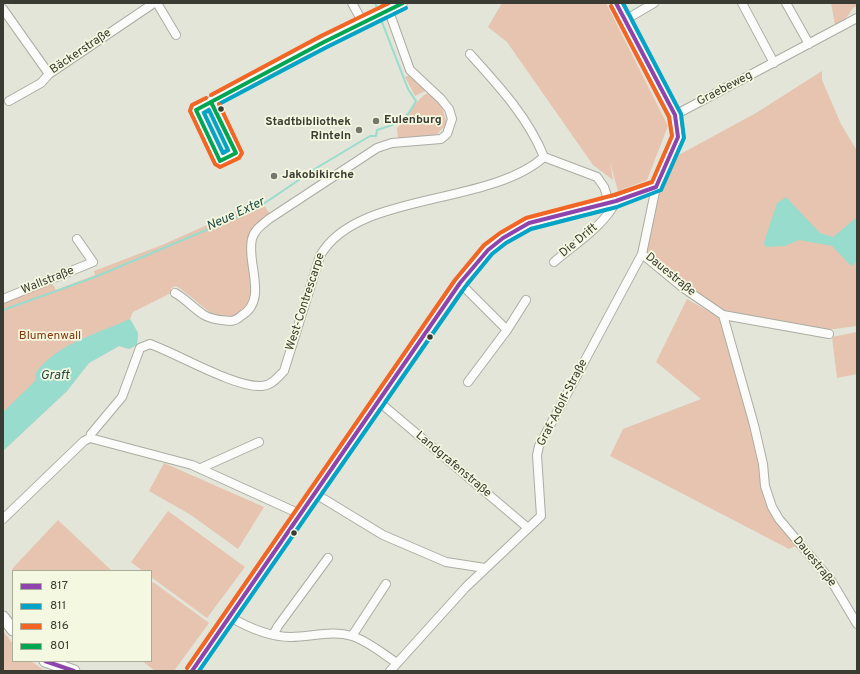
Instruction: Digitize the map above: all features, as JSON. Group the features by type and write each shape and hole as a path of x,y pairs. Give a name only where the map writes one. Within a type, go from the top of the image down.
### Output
{"main road":[{"path":"3,617 12,629"},
{"path":"51,666 74,671"}],"street":[{"name":"Bäckerstraße","path":"9,101 41,83 49,74 154,3"},
{"path":"157,3 176,35"},
{"path":"352,3 362,21"},
{"path":"211,101 236,153 220,161 196,110 211,101 383,10 403,3"},
{"name":"Dauestraße","path":"616,3 675,115 678,136 656,187 642,254 682,287 723,315 829,334"},
{"path":"625,20 654,3"},
{"path":"742,3 774,63"},
{"path":"786,3 809,44"},
{"path":"3,9 49,74"},
{"path":"175,292 185,298 204,315 219,320 234,321 251,307 254,298 255,281 251,250 252,239 256,230 269,219 377,148 392,143 441,139 447,134 452,119 449,110 441,99 410,70 383,10"},
{"name":"Graebeweg","path":"675,115 857,18"},
{"path":"470,54 501,89 520,114 537,140 544,157 597,177 613,201"},
{"name":"West-Contrescarpe","path":"90,438 122,397 137,351 143,346 150,344 158,346 244,384 263,386 274,382 284,371 320,256 326,244 340,232 364,220 393,209 500,182 534,165 544,157"},
{"name":"Die Drift","path":"192,671 460,283 488,250 503,238 529,222 613,201 656,187"},
{"name":"Die Drift","path":"554,262 611,212 613,201"},
{"name":"Wallstraße","path":"3,299 93,262 77,239"},
{"name":"Graf-Adolf-Straße","path":"390,671 448,606 485,568 541,516 537,454 539,446 642,254"},
{"path":"460,283 507,330"},
{"path":"468,382 507,330 526,300"},
{"name":"Dauestraße","path":"723,315 754,425 763,464 765,486 772,507 779,519 832,582 857,624"},
{"name":"Landgrafenstraße","path":"378,402 528,528"},
{"path":"3,519 84,441 90,438 201,468 300,514"},
{"path":"201,468 259,442"},
{"path":"314,493 383,535 446,562 485,568"},
{"path":"273,635 328,558"},
{"path":"352,636 386,584"},
{"path":"230,617 248,628 273,635 292,637 334,634 352,636 367,643 397,663"}],"green space":[{"path":"502,3 606,3 668,126 647,180 618,191 610,162 613,180 593,165 507,42 488,27"},
{"path":"831,3 857,3 857,6 853,8 847,17 835,25"},
{"path":"822,71 822,80 841,124 857,151 857,326 827,330 726,312 676,278 650,258 647,251 660,191 675,157 756,113"},
{"path":"411,74 427,90 415,96 405,77"},
{"path":"428,93 442,107 447,124 435,136 398,139 397,128 415,104"},
{"name":"Blumenwall","path":"261,201 272,217 256,230 254,293 251,303 241,316 227,319 216,316 176,286 171,288 171,293 133,312 130,319 138,333 137,345 129,349 119,346 89,363 67,391 3,451 3,302 52,283 56,290 95,275 94,271 162,245"},
{"path":"687,299 717,316 721,323 756,446 761,485 798,545 789,549 610,456 623,429 701,399 656,362"},
{"path":"857,332 857,374 837,378 832,337"},
{"path":"164,463 264,507 238,549 191,515 149,491"},
{"path":"168,511 245,567 207,618 152,578 152,570 142,570 131,562"},
{"path":"58,520 111,570 13,570 12,569"},
{"path":"153,582 209,623 174,671 155,671 143,662 152,662"},
{"path":"3,631 12,643 12,662 32,662 45,671 3,671"}],"water":[{"path":"786,197 820,233 833,237 857,217 857,261 851,266 832,246 799,240 785,246 765,247 764,242 777,203"},
{"name":"Graft","path":"130,319 138,333 137,345 129,349 119,346 89,363 67,391 3,451 3,412 36,380 35,374 44,364 54,355 78,340"}],"waterway":[{"name":"Neue Exter","path":"375,3 379,13"},
{"name":"Neue Exter","path":"3,310 95,277 256,209 318,167 370,136 376,136 377,130 405,118 416,101 408,89 380,17"}],"transit line":[{"name":"816","path":"211,95 321,36 389,3"},
{"name":"801","path":"211,102 324,42 403,3"},
{"name":"817","path":"616,3 675,115 678,137 656,187"},
{"name":"811","path":"199,671 465,287 492,254 506,243 531,229 617,207 661,190 684,138 681,114 623,3"},
{"name":"816","path":"187,668 455,280 484,245 500,233 526,218 614,195 652,182 672,136 669,117 611,6"},
{"name":"811","path":"219,104 327,47 406,8"},
{"name":"816","path":"206,98 192,105 190,111 215,164 220,167 239,158 242,153 219,104"},
{"name":"801","path":"211,102 236,153 220,161 196,110 211,102"},
{"name":"811","path":"209,110 228,150 223,153 204,113 209,110"},
{"name":"817","path":"192,671 460,283 488,250 503,238 529,223 616,201 656,187"},
{"name":"817","path":"48,662 74,671"}],"place":[{"name":"Eulenburg","path":"376,121"},
{"name":"Stadtbibliothek Rinteln","path":"359,130"},
{"name":"Jakobikirche","path":"274,176"}]}
